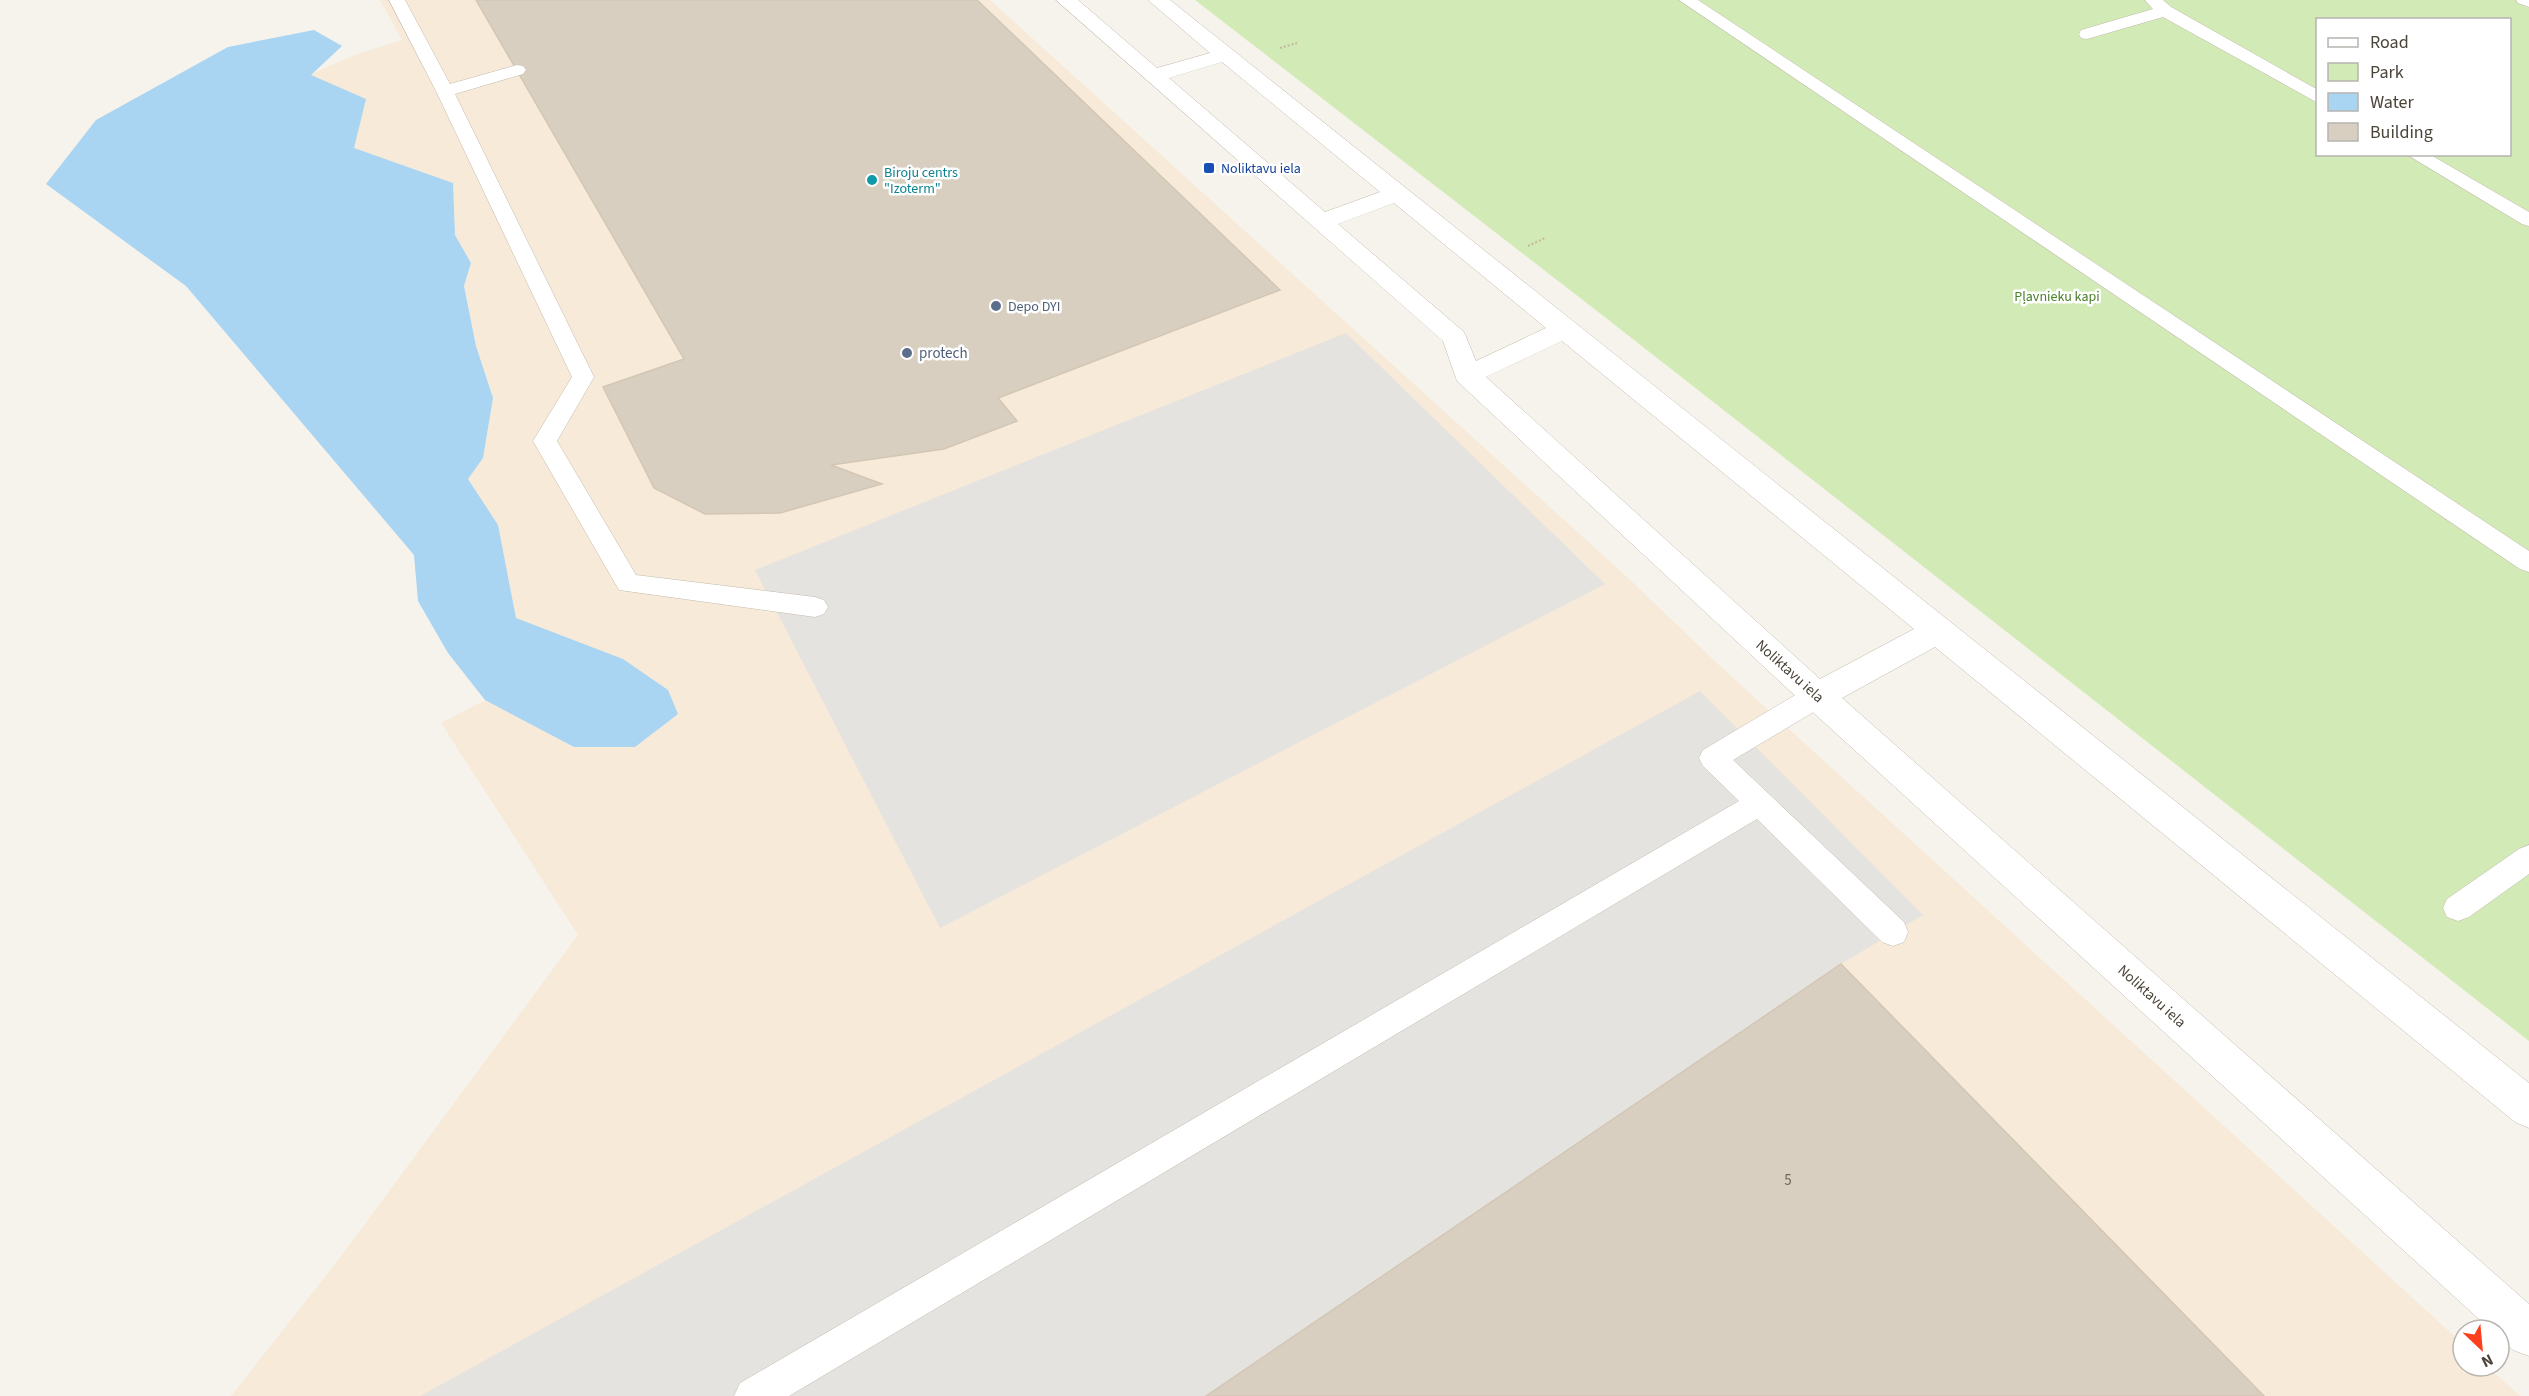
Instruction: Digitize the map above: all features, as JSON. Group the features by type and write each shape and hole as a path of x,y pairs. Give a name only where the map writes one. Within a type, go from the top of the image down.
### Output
{"street":[{"name":"Noliktavu iela","path":"1066,0 1455,338 1467,375 1817,696 2529,1334"},
{"path":"1158,0 2529,1108"},
{"path":"1154,76 1224,55"},
{"path":"1321,222 1396,194"},
{"path":"1467,375 1564,330"},
{"path":"1817,696 1938,631"}],"lane":[{"path":"397,0 445,91 583,377 545,441 628,583 815,607"},
{"path":"1687,0 2529,563"},
{"path":"2524,0 2529,2"},
{"path":"2086,34 2159,5 2316,97"},
{"path":"445,91 517,70"},
{"path":"2418,156 2529,220"},
{"path":"1817,696 1713,758 1893,932"},
{"path":"753,1396 1760,803"},
{"path":"2458,908 2529,858"}],"shaded area":[{"path":"380,0 990,0 1627,577 1720,666 2451,1333 2451,1378 2500,1378 2520,1396 231,1396 339,1259 578,935 441,723 485,700 574,747 623,659 516,618 498,526 468,479 483,458 493,398 476,346 464,286 471,263 455,235 453,183 353,148 311,74 357,54 402,40"},
{"path":"1346,333 1605,584 940,928 755,570"},
{"path":"1700,691 1923,915 1841,964 1206,1396 420,1396"}],"green space":[{"name":"Pļavnieku kapi","path":"1195,0 2529,0 2529,1041 1606,318"}],"water":[{"path":"314,30 342,46 311,75 366,99 354,148 453,183 455,235 471,263 464,286 476,346 493,398 483,458 468,479 498,525 516,618 623,659 668,690 678,714 635,747 574,747 485,700 448,653 418,601 414,555 186,286 46,184 96,120 228,47"}],"building":[{"name":"Biroju centrs \"Izoterm\"","path":"476,0 977,0 1280,290 998,398 1017,421 944,449 831,465 882,484 780,513 705,514 654,488 603,387 684,359"},
{"path":"1841,964 2264,1396 1206,1396"}],"place":[{"name":"Noliktavu iela","path":"1209,168"},
{"name":"Biroju centrs \"Izoterm\"","path":"872,180"},
{"name":"Depo DYI","path":"996,306"},
{"name":"protech","path":"907,353"}]}
